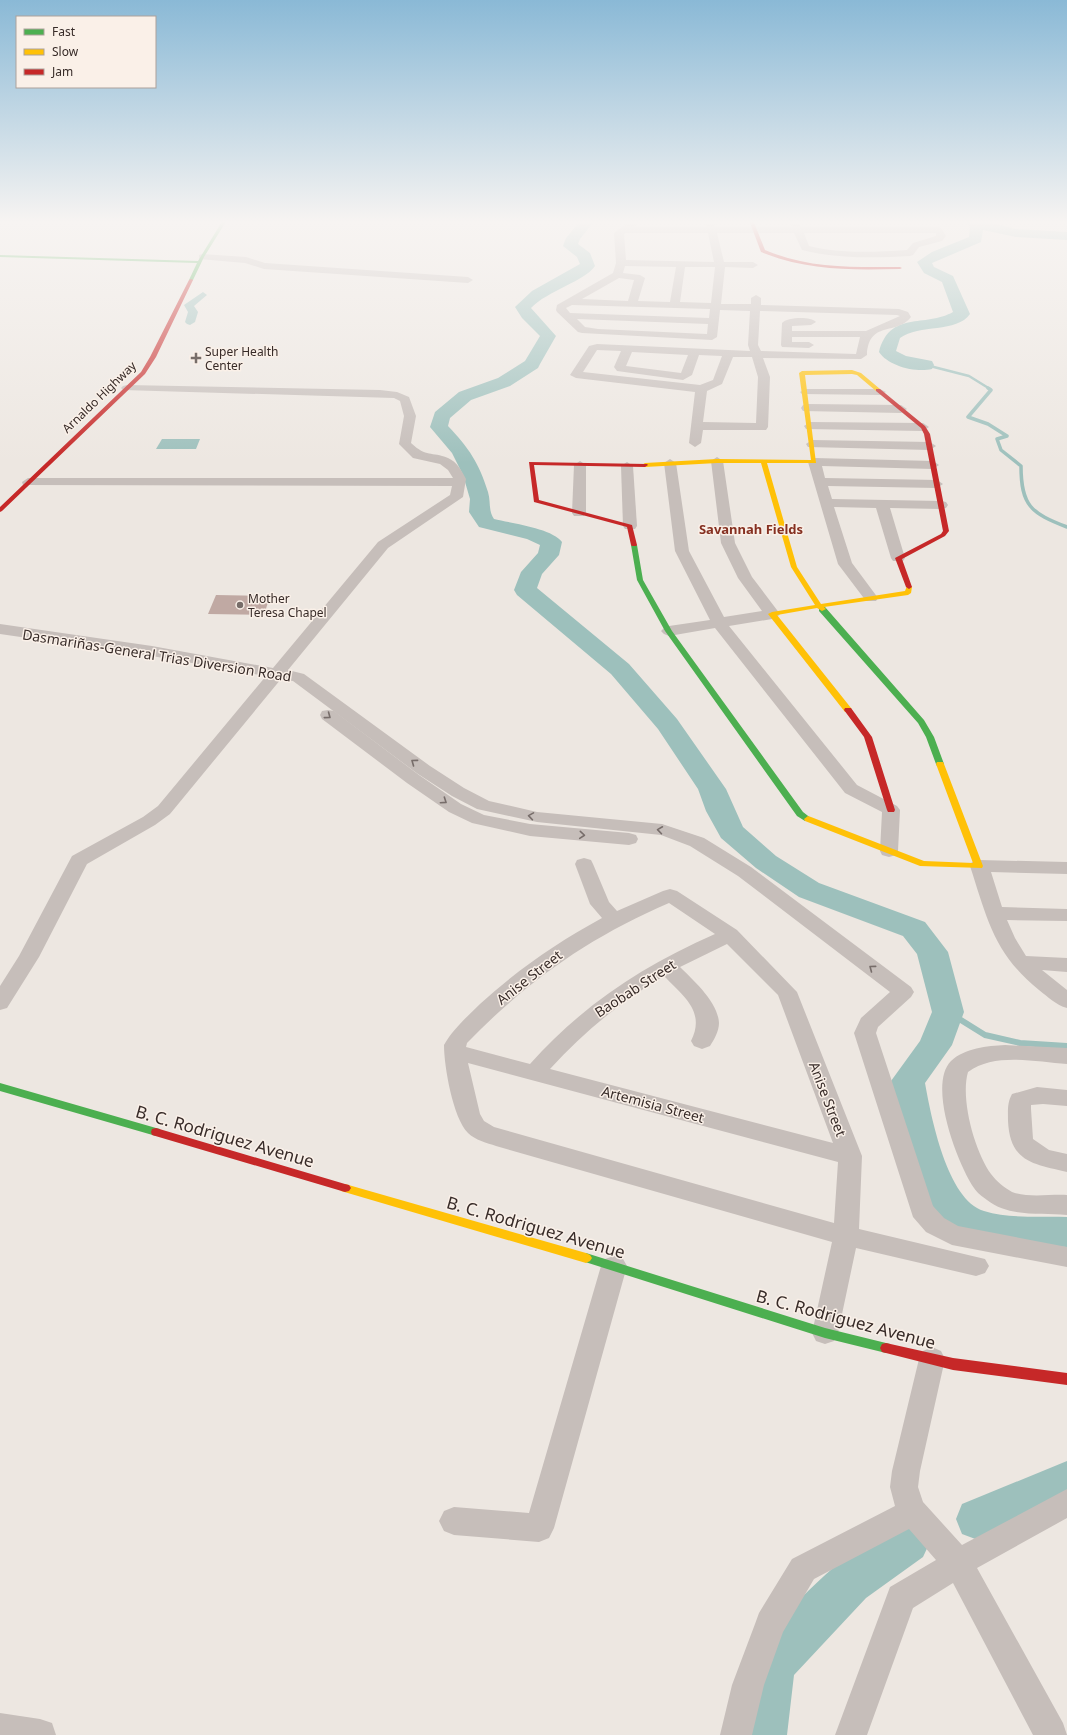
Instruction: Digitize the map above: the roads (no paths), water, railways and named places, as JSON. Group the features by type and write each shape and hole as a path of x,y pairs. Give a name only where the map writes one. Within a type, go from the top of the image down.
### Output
{"street":[{"name":"Arnaldo Highway","path":"0,510 143,373 153,357 180,301"},
{"path":"674,306 675,301"},
{"path":"716,301 715,308 713,321 712,337 586,331 567,316 560,308 569,302 715,308 756,304 788,310 819,310 851,306 905,314 904,318 867,334 787,334"},
{"path":"786,301 788,310"},
{"path":"819,310 820,301"},
{"path":"882,302 884,312"},
{"path":"698,426 762,427 764,377 758,355 753,345 756,304"},
{"path":"567,316 713,321"},
{"path":"820,322 787,323 786,345 861,347"},
{"path":"850,323 889,324"},
{"path":"729,353 718,382 701,389 576,375 593,348 597,347 729,353 758,355 857,357 862,355 861,347 867,334"},
{"path":"628,348 620,367 621,369 683,377 686,375 695,352"},
{"path":"871,598 845,564 826,503 814,462 806,392 802,373 856,373 923,427 927,434 946,531 943,535 898,558"},
{"path":"0,1003 30,957 79,860 149,821 164,810 275,678 383,545 456,497 460,479 453,468 444,461 417,455 405,444 406,431 410,416 405,399 397,395 380,393 127,388"},
{"path":"695,443 701,389"},
{"path":"806,392 880,392"},
{"path":"807,408 901,409"},
{"path":"810,426 923,427"},
{"path":"812,444 930,446"},
{"path":"630,526 536,501 531,463 627,466 717,461 763,461 933,465"},
{"path":"717,461 728,543 745,578 863,728 868,737 891,810 889,851"},
{"path":"763,461 794,567 819,606 921,722 930,737 979,866 1003,935 1021,962 1041,982 1067,1000"},
{"path":"670,464 682,551 720,624 851,789 891,810"},
{"path":"579,513 580,465"},
{"path":"627,466 630,526 640,580 669,631 800,814 812,822 923,864 1067,868"},
{"path":"28,482 459,482"},
{"path":"820,482 937,484"},
{"path":"826,503 941,505"},
{"path":"669,631 908,593 910,589 898,558 882,504"},
{"name":"Dasmariñas-General Trias Diversion Road","path":"0,629 152,651 275,678 286,684 413,779 455,808 478,819 530,830 669,844 707,857 898,996 869,1023 865,1033 922,1210 935,1225 952,1235 1067,1256"},
{"name":"Dasmariñas-General Trias Diversion Road","path":"0,637 275,678"},
{"path":"584,864 600,904 614,920"},
{"name":"Anise Street","path":"455,1052 455,1044 459,1038 514,986 563,949 614,920 670,895 730,935 787,992 850,1156 846,1236 825,1333"},
{"path":"995,913 1067,915"},
{"name":"Baobab Street","path":"534,1073 559,1045 588,1018 628,988 698,949 730,935"},
{"path":"1021,962 1067,964"},
{"path":"667,966 705,1010 708,1020 707,1031 702,1041"},
{"path":"455,1052 472,1121 476,1127 496,1137 846,1236 976,1266"},
{"name":"Artemisia Street","path":"455,1052 850,1156"},
{"path":"1067,1056 996,1053 974,1058 959,1068 954,1085 957,1111 963,1136 970,1158 983,1182 997,1195 1018,1203 1067,1205"},
{"name":"B. C. Rodriguez Avenue","path":"0,1087 614,1266 825,1333 953,1364 1067,1379"},
{"path":"1067,1098 1026,1096 1020,1100 1019,1106 1021,1139 1025,1146 1031,1151 1042,1156 1067,1163"},
{"path":"454,1521 539,1528 614,1266"},
{"path":"932,1359 906,1471 904,1488 907,1501 913,1512 958,1563 1051,1735"},
{"path":"852,1735 901,1598 958,1563 1065,1510"},
{"path":"736,1735 748,1685 770,1624 803,1569 913,1512"},
{"path":"0,1729 40,1735"}],"water":[{"path":"162,439 200,439 196,449 156,449"}],"waterway":[{"path":"190,322 193,312 189,305 195,301"},
{"path":"529,301 523,307 525,311 548,336 532,364 504,382 465,396 441,416 439,427 461,451 473,475 480,499 479,512 486,523 534,535 551,542 548,555 532,572 525,590 620,669 668,724 712,789 720,811 731,832 766,862 809,890 914,929 932,952 948,1012 935,1045 908,1081 915,1125 929,1168 955,1213 977,1225 1012,1230 1067,1232"},
{"path":"926,365 905,362 895,358 887,352 890,342 895,334 902,329 910,326 947,321 962,314 957,301"},
{"path":"926,365 969,376 990,389"},
{"path":"988,388 991,390 968,417 988,424 1007,436 997,439 1001,450 1021,466 1023,490 1030,506 1045,517 1067,527"},
{"path":"948,1012 985,1035 1020,1043 1067,1046"},
{"path":"978,1519 1067,1481"},
{"path":"762,1735 771,1664 850,1582 907,1542"},
{"path":"764,1730 765,1735"}],"place":[{"name":"Super Health Center","path":"196,358"},
{"name":"Mother Teresa Chapel","path":"240,605"}],"district":[{"name":"Savannah Fields","path":"751,529"}]}
